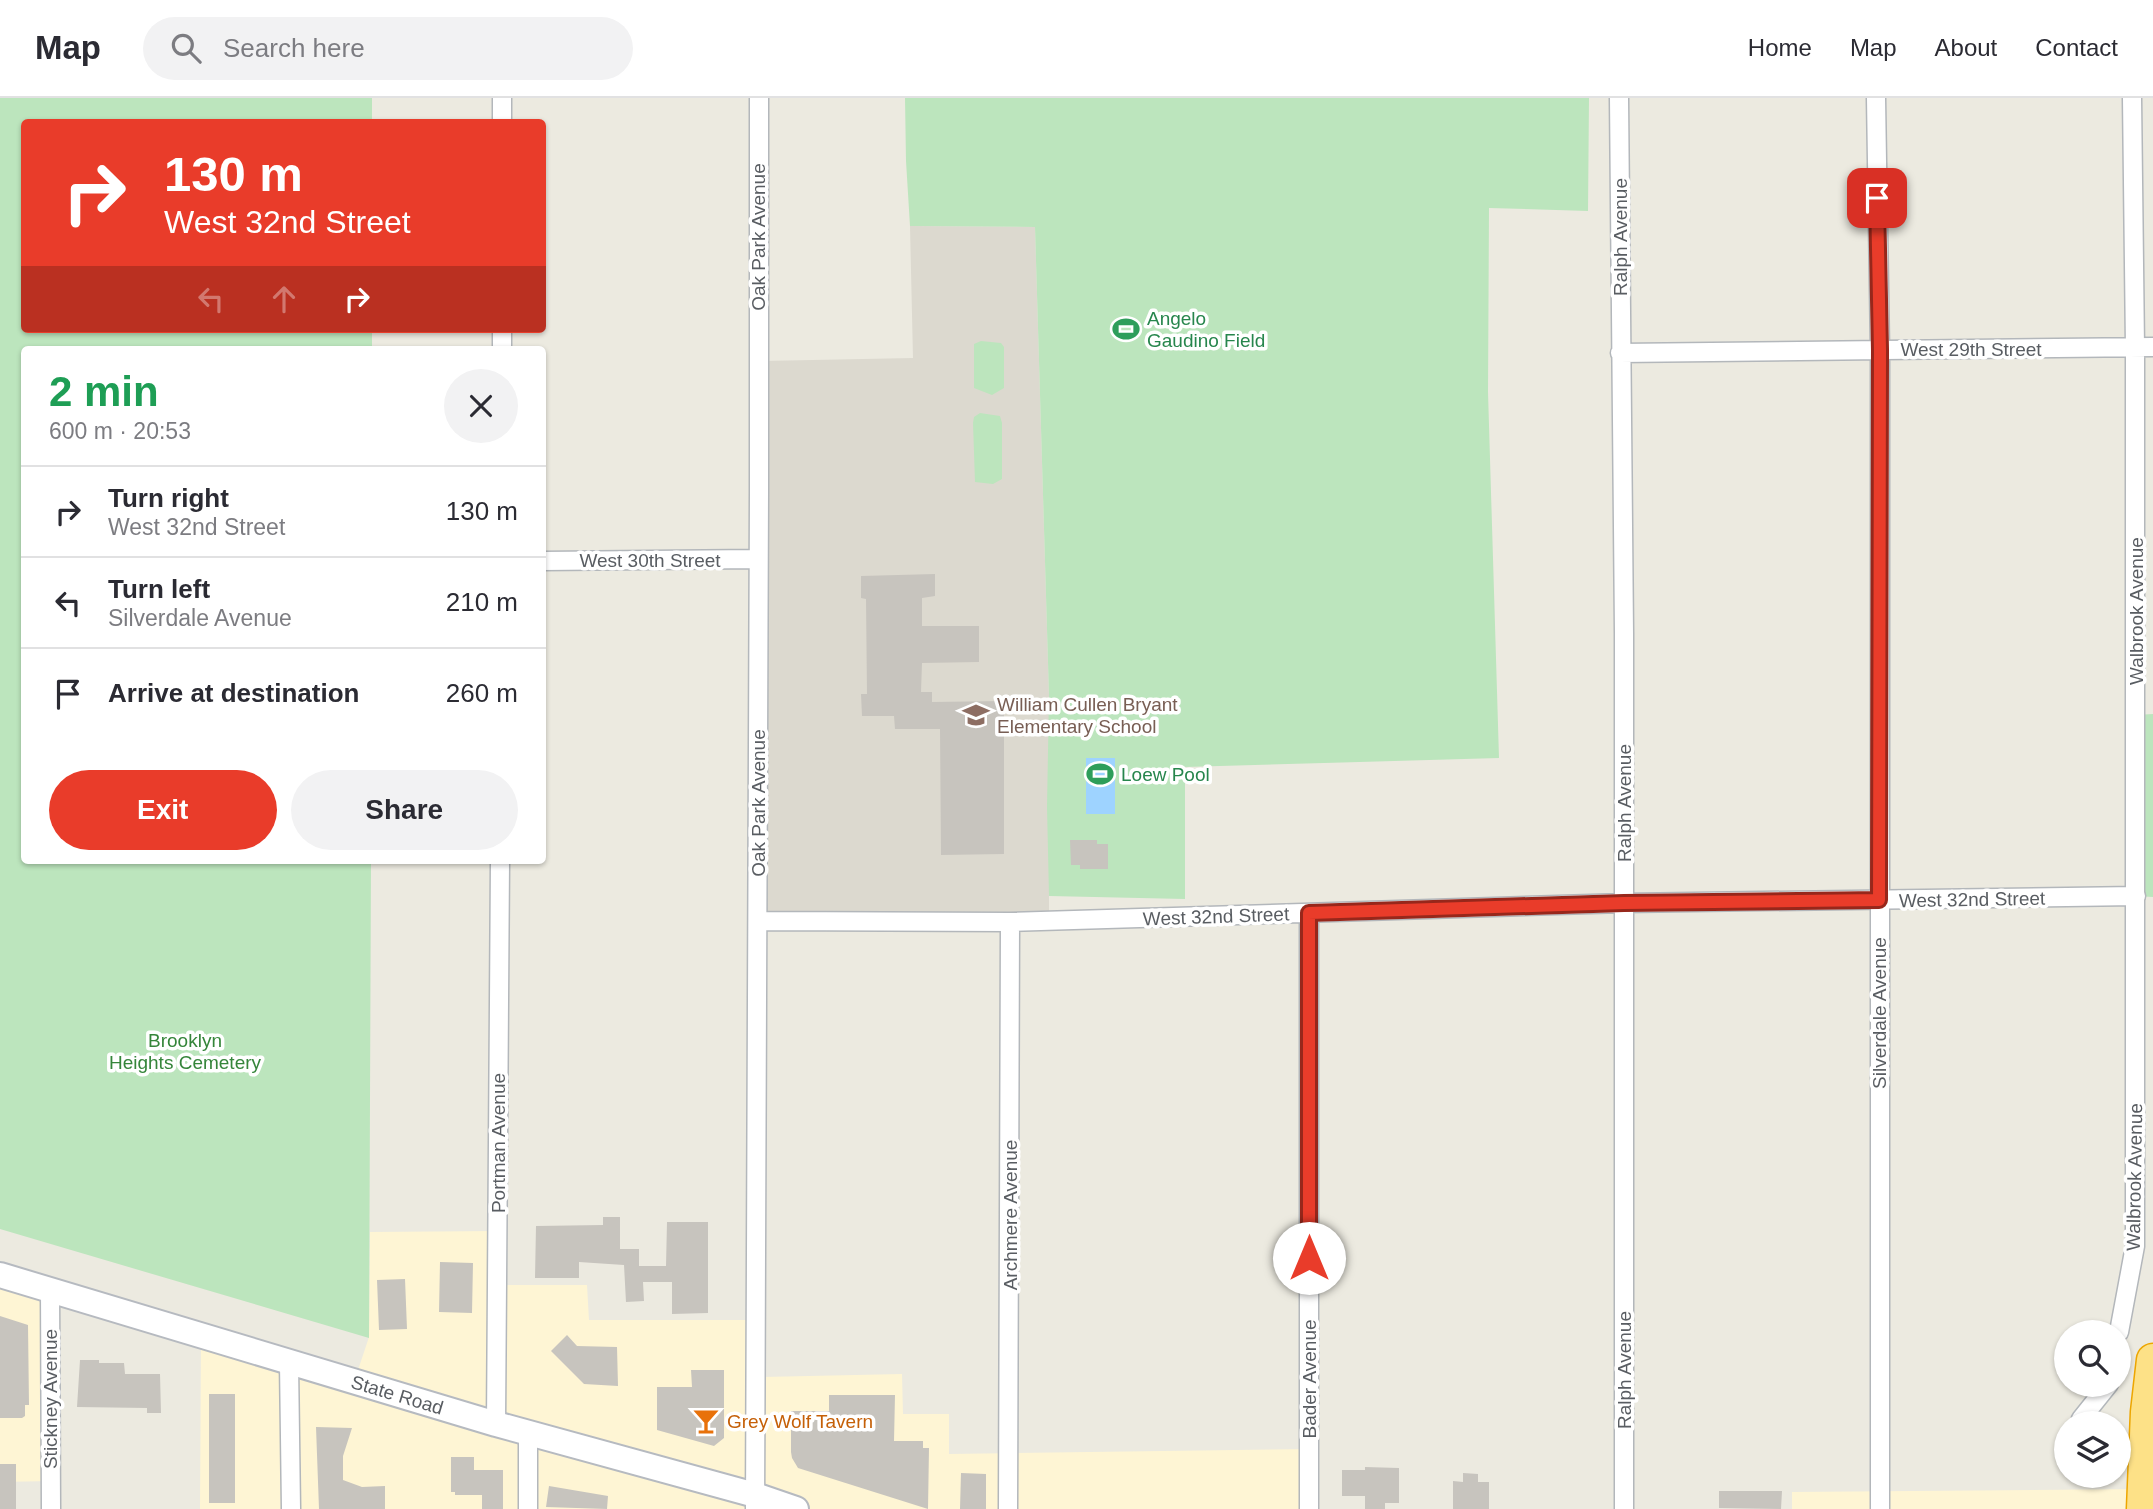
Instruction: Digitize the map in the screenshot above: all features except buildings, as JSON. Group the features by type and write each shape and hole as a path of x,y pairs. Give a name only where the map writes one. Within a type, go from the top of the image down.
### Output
{"highway":[{"path":"2143,1509 2147,1412 2153,1360"}],"main road":[{"name":"State Road","path":"0,1275 755,1502 796,1509"}],"street":[{"path":"502,98 502,119"},
{"name":"Oak Park Avenue","path":"755,1502 759,98"},
{"name":"Ralph Avenue","path":"1619,98 1624,903 1624,1509"},
{"name":"Silverdale Avenue","path":"1876,98 1880,350 1880,1509"},
{"name":"Walbrook Avenue","path":"2121,1320 2135,1247 2136,896 2144,348 2132,98"},
{"name":"West 29th Street","path":"1620,353 2144,348"},
{"name":"West 30th Street","path":"546,561 758,559"},
{"name":"Portman Avenue","path":"496,1424 500,864"},
{"name":"West 32nd Street","path":"758,921 1010,922 1624,903 2136,896"},
{"name":"Bader Avenue","path":"1309,913 1309,1509"},
{"name":"Archmere Avenue","path":"1008,1509 1010,922"},
{"name":"Stickney Avenue","path":"50,1289 51,1509"},
{"path":"289,1363 291,1509"},
{"path":"2087,1411 2099,1397"},
{"path":"528,1433 528,1509"}],"shaded area":[{"path":"910,226 1035,227 1049,696 1049,920 758,921 758,361 913,358"},
{"path":"497,1231 497,1285 587,1285 589,1320 756,1320 756,1377 902,1374 903,1414 949,1414 949,1454 1309,1449 1309,1509 200,1509 201,1336 354,1382 369,1337 370,1232"},
{"path":"0,1275 50,1289 51,1481 0,1482"},
{"path":"2144,1489 2143,1509 1792,1509 1792,1492"}],"green space":[{"name":"Brooklyn Heights Cemetery","path":"0,98 372,98 372,119 21,119 21,333 372,333 372,346 21,346 21,864 371,864 369,1338 0,1229"},
{"path":"905,98 1589,98 1588,211 1489,208 1488,392 1499,758 1185,767 1185,899 1049,896 1049,696 1035,227 910,226"},
{"path":"981,341 1001,343 1004,347 1004,388 992,395 974,388 974,344"},
{"path":"980,413 1000,416 1002,423 1002,479 993,484 975,482 973,423 974,417"},
{"path":"2153,714 2153,897 2136,896 2136,715"}],"water":[{"name":"Loew Pool","path":"1086,758 1115,758 1115,814 1086,814"}],"place":[{"name":"Angelo Gaudino Field","path":"1126,329"},
{"name":"William Cullen Bryant Elementary School","path":"976,715"},
{"name":"Loew Pool","path":"1100,774"},
{"name":"Grey Wolf Tavern","path":"706,1421"}],"route":[{"path":"1309,1258 1309,913 1624,903 1879,900 1880,350 1877,198"}]}
